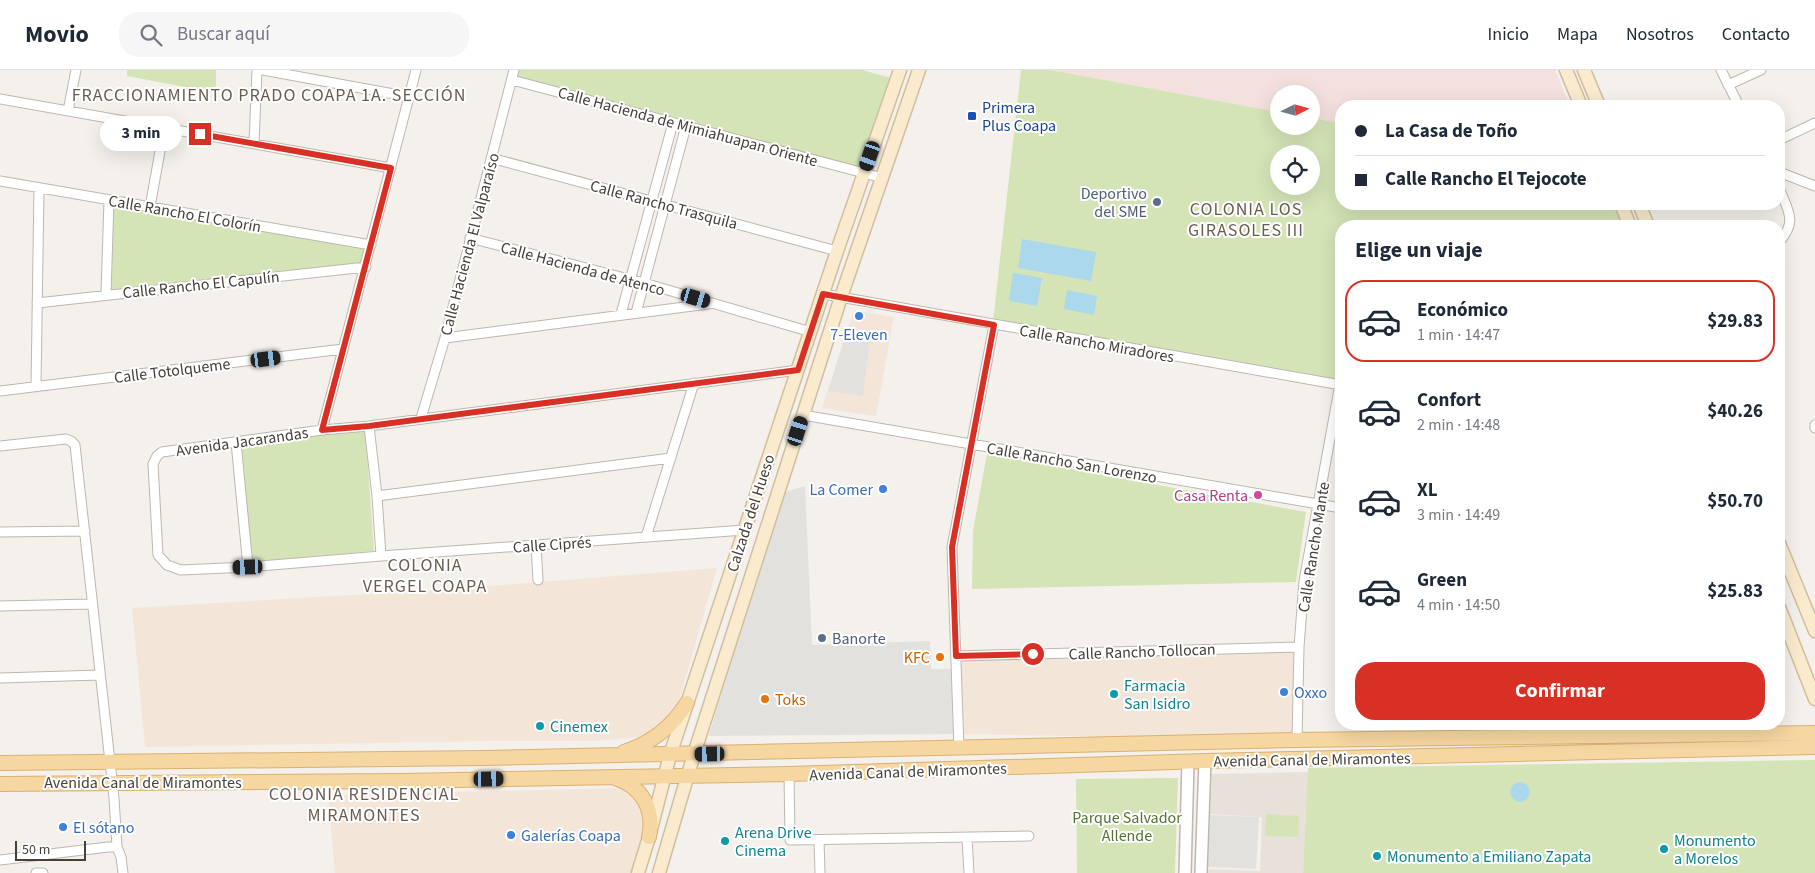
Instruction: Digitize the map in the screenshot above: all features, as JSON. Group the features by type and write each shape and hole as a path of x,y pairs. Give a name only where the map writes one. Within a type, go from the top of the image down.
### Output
{"main road":[{"name":"Calzada del Hueso","path":"638,873 670,755 899,70"},
{"name":"Calzada del Hueso","path":"659,873 694,754 841,297 920,70"},
{"path":"1566,70 1578,100"},
{"path":"1584,70 1596,100"},
{"path":"1785,558 1815,630"},
{"path":"1785,622 1815,699"},
{"path":"599,756 622,753 652,740 672,723 687,703"},
{"name":"Avenida Canal de Miramontes","path":"0,763 670,755 1297,740 1815,733"},
{"name":"Avenida Canal de Miramontes","path":"0,784 402,781 789,774 1205,761 1815,747"},
{"path":"609,777 628,783 645,800 651,822 649,837"}],"street":[{"path":"68,111 76,70"},
{"path":"254,143 257,70"},
{"path":"263,70 410,97"},
{"path":"322,430 416,70"},
{"name":"Calle Hacienda El Valparaíso","path":"421,418 445,338 514,70"},
{"path":"1721,70 1736,100"},
{"path":"1728,85 1760,70"},
{"name":"Calle Hacienda de Mimiahuapan Oriente","path":"512,80 883,178"},
{"path":"0,99 391,168"},
{"path":"620,314 673,123"},
{"path":"1785,137 1815,123"},
{"path":"636,313 686,126"},
{"path":"150,207 164,129"},
{"name":"Calle Rancho Trasquila","path":"491,158 837,251"},
{"path":"1785,174 1815,186"},
{"name":"Calle Rancho El Colorín","path":"0,181 371,245"},
{"path":"36,386 39,188"},
{"path":"106,294 109,200"},
{"path":"1785,202 1791,223 1785,235"},
{"name":"Calle Hacienda de Atenco","path":"470,238 630,279 811,332"},
{"name":"Calle Rancho El Capulín","path":"37,303 366,267"},
{"name":"Calle Rancho Miradores","path":"823,294 1335,384"},
{"path":"445,338 713,303"},
{"path":"959,749 952,547 994,325"},
{"name":"Calle Totolqueme","path":"0,391 344,349"},
{"name":"Avenida Jacarandas","path":"181,570 167,565 158,555 153,464 157,456 162,452 798,370"},
{"path":"646,537 694,383"},
{"name":"Calle Rancho San Lorenzo","path":"803,415 1335,507"},
{"name":"Calle Rancho Mante","path":"1297,740 1299,647 1304,581 1335,417"},
{"path":"369,426 377,496 381,556"},
{"path":"0,446 66,439 72,441 75,445 110,762 117,847 121,857 123,873"},
{"path":"236,442 248,567"},
{"path":"377,496 671,458"},
{"name":"Calle Ciprés","path":"181,570 248,567 745,530"},
{"path":"0,532 85,531"},
{"path":"536,545 538,580"},
{"path":"0,606 92,604"},
{"name":"Calle Rancho Tollocan","path":"956,656 1299,647"},
{"path":"0,678 100,676"},
{"path":"1201,873 1205,761"},
{"path":"1185,873 1188,762"},
{"path":"789,774 790,840 1029,836"},
{"path":"968,838 969,873"},
{"path":"819,840 820,873"},
{"path":"0,860 117,847"},
{"path":"36,873 43,873"}],"shaded area":[{"path":"1050,70 1555,70 1568,100 1335,100 1335,122 1320,120 1320,85 1270,85 1270,110"},
{"path":"854,310 894,317 876,416 822,408"},
{"path":"848,328 871,332 863,396 828,391"},
{"path":"805,486 812,645 930,641 931,669 950,669 956,680 959,734 709,736 782,493"},
{"path":"717,568 678,704 667,720 642,737 591,741 145,747 132,608 452,589"},
{"path":"1300,650 1297,740 959,734 957,651"},
{"path":"1308,772 1303,873 1208,873 1209,869 1260,871 1262,817 1210,814 1212,774"},
{"name":"Galerías Coapa","path":"624,788 641,801 646,828 632,873 335,873 328,795"},
{"path":"1210,815 1259,817 1256,869 1208,867"}],"green space":[{"path":"127,70 216,70 216,93 127,76"},
{"path":"518,70 862,70 891,78 858,170 517,77"},
{"path":"1021,70 1050,70 1270,110 1270,135 1320,135 1320,120 1335,122 1335,210 1621,210 1625,220 1335,220 1335,381 993,322"},
{"path":"110,202 365,246 361,266 109,291"},
{"path":"365,427 374,551 252,562 241,442"},
{"path":"987,454 1306,512 1296,582 972,589 973,531"},
{"path":"1815,760 1815,873 1303,873 1308,768"},
{"name":"Parque Salvador Allende","path":"1178,778 1175,873 1077,873 1076,779"},
{"path":"1266,814 1299,816 1298,837 1265,836"}],"water":[{"path":"1022,239 1096,252 1091,281 1018,268"},
{"path":"1013,273 1042,278 1037,306 1009,301"},
{"path":"1067,290 1097,296 1094,315 1064,309"},
{"path":"1520,782 1527,785 1530,792 1527,799 1520,802 1513,799 1510,792 1513,785"}],"place":[{"name":"Primera Plus Coapa","path":"972,116"},
{"name":"Deportivo del SME","path":"1157,202"},
{"name":"7-Eleven","path":"859,316"},
{"name":"La Comer","path":"883,489"},
{"name":"Casa Renta","path":"1258,495"},
{"name":"Banorte","path":"822,638"},
{"name":"KFC","path":"940,657"},
{"name":"Oxxo","path":"1284,692"},
{"name":"Farmacia San Isidro","path":"1114,694"},
{"name":"Toks","path":"765,699"},
{"name":"Cinemex","path":"540,726"},
{"name":"El sótano","path":"63,827"},
{"name":"Galerías Coapa","path":"511,835"},
{"name":"Arena Drive Cinema","path":"725,841"},
{"name":"Monumento a Morelos","path":"1664,849"},
{"name":"Monumento a Emiliano Zapata","path":"1377,856"}],"district":[{"name":"FRACCIONAMIENTO PRADO COAPA 1A. SECCIÓN","path":"269,95"},
{"name":"COLONIA LOS GIRASOLES III","path":"1246,219"},
{"name":"COLONIA VERGEL COAPA","path":"425,575"},
{"name":"COLONIA RESIDENCIAL MIRAMONTES","path":"364,804"}],"route":[{"path":"200,134 391,168 322,430 369,426 798,370 823,294 994,325 952,547 956,656 1033,654"}]}
